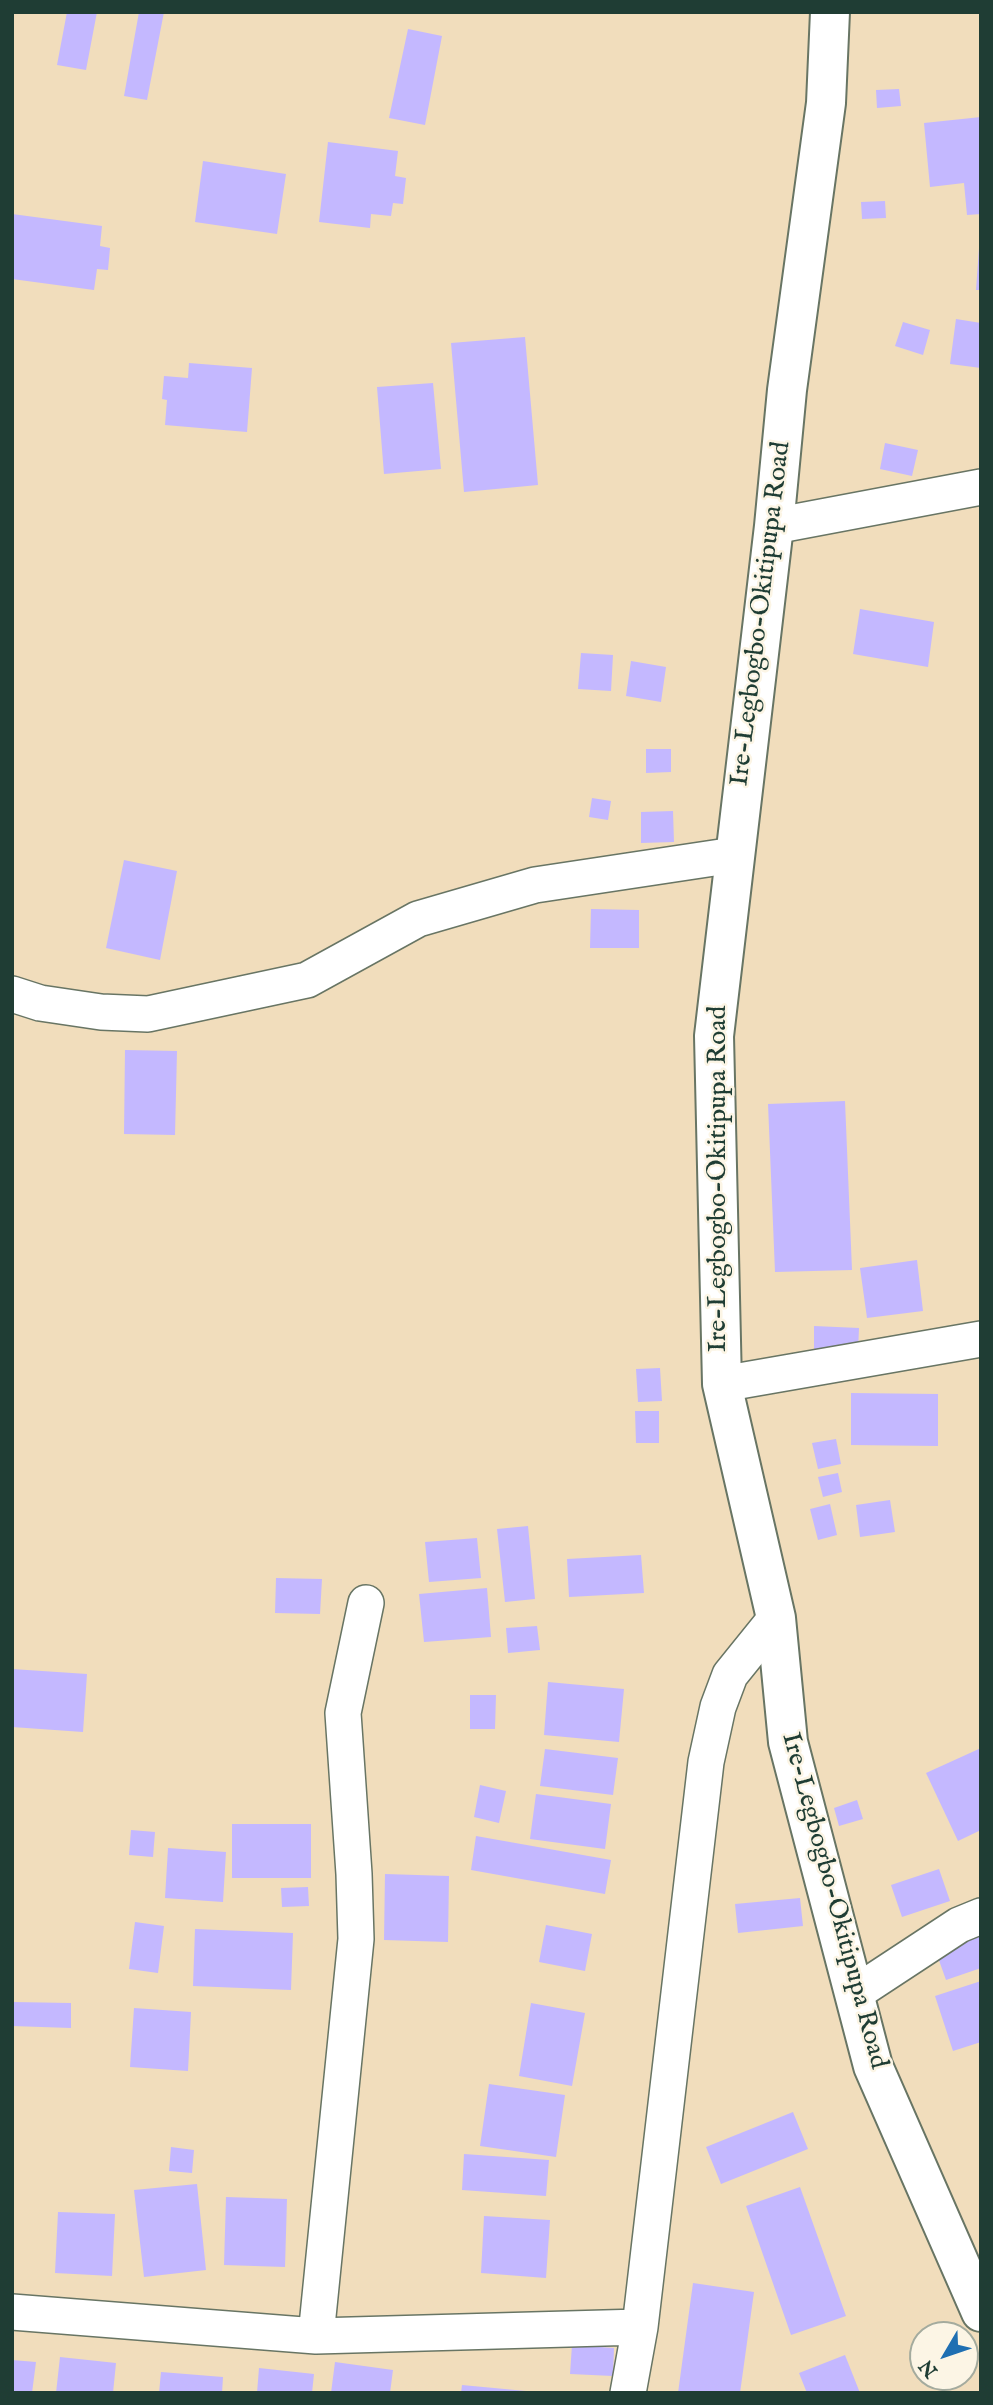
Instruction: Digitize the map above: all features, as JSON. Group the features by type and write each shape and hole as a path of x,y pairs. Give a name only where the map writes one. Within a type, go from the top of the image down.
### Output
{"street":[{"name":"Ire-Legbogbo-Okitipupa Road","path":"830,12 826,103 787,390 774,526 714,1036 722,1384 776,1618 788,1742 873,2066 981,2312"},
{"path":"774,526 981,487"},
{"path":"12,994 40,1003 100,1012 148,1014 307,980 418,919 535,885 734,855"},
{"path":"722,1384 981,1339"},
{"path":"316,2336 356,1939 355,1874 343,1713 366,1604"},
{"path":"628,2393 640,2327 706,1762 718,1707 730,1675 776,1618"},
{"path":"854,1994 959,1925 981,1916"},
{"path":"12,2312 316,2336 640,2327"}],"building":[{"path":"67,12 97,12 86,70 57,65"},
{"path":"139,12 164,12 147,100 124,96"},
{"path":"408,29 442,36 425,125 389,118"},
{"path":"899,89 901,106 877,108 876,90"},
{"path":"981,117 981,214 967,215 964,183 930,187 924,123"},
{"path":"328,142 398,151 395,176 406,178 403,204 393,203 391,216 371,214 370,228 319,222"},
{"path":"203,161 286,174 277,234 195,222"},
{"path":"885,201 886,218 862,219 861,202"},
{"path":"12,214 102,226 100,246 110,248 108,270 97,269 94,290 12,279"},
{"path":"979,248 981,290 976,290"},
{"path":"956,319 981,323 981,368 950,364"},
{"path":"903,322 930,330 923,355 895,346"},
{"path":"525,337 538,485 464,492 451,343"},
{"path":"189,363 252,368 247,432 165,425 167,400 162,399 164,376 188,378"},
{"path":"433,383 441,469 384,474 377,387"},
{"path":"885,443 918,450 912,476 880,469"},
{"path":"860,609 934,622 928,667 853,654"},
{"path":"581,653 613,655 611,691 578,689"},
{"path":"631,661 666,667 661,702 626,696"},
{"path":"646,749 671,749 671,772 646,773"},
{"path":"592,798 611,801 608,820 589,817"},
{"path":"673,811 674,842 641,843 641,812"},
{"path":"124,860 177,871 160,960 106,948"},
{"path":"591,909 639,910 639,948 590,948"},
{"path":"125,1050 177,1051 175,1135 124,1134"},
{"path":"845,1101 852,1270 775,1272 768,1104"},
{"path":"917,1260 923,1311 867,1318 860,1268"},
{"path":"814,1326 859,1328 858,1352 814,1350"},
{"path":"660,1368 662,1401 638,1402 636,1369"},
{"path":"851,1393 938,1394 938,1446 851,1445"},
{"path":"635,1411 659,1411 659,1443 636,1443"},
{"path":"836,1439 841,1464 818,1469 812,1443"},
{"path":"838,1473 842,1492 823,1497 818,1477"},
{"path":"890,1500 895,1532 860,1537 856,1505"},
{"path":"830,1504 837,1535 818,1540 810,1509"},
{"path":"528,1526 535,1599 505,1602 497,1529"},
{"path":"477,1538 481,1578 429,1582 425,1542"},
{"path":"641,1555 644,1593 569,1597 567,1559"},
{"path":"276,1578 322,1579 320,1614 275,1613"},
{"path":"487,1588 491,1637 424,1642 419,1594"},
{"path":"537,1626 540,1650 508,1653 506,1628"},
{"path":"12,1669 87,1674 83,1732 12,1727"},
{"path":"548,1682 624,1689 619,1742 544,1735"},
{"path":"470,1695 496,1695 495,1729 470,1729"},
{"path":"981,1748 981,1830 958,1841 926,1773"},
{"path":"545,1749 618,1758 613,1795 540,1786"},
{"path":"480,1785 506,1791 499,1823 474,1817"},
{"path":"536,1794 611,1804 605,1849 530,1839"},
{"path":"857,1800 863,1819 839,1826 834,1808"},
{"path":"232,1824 311,1824 311,1878 232,1878"},
{"path":"131,1830 155,1832 153,1857 129,1855"},
{"path":"476,1836 611,1860 605,1894 471,1870"},
{"path":"168,1848 226,1852 223,1902 165,1898"},
{"path":"939,1869 950,1901 902,1917 891,1885"},
{"path":"385,1874 449,1876 448,1942 384,1940"},
{"path":"308,1887 309,1906 282,1907 281,1888"},
{"path":"800,1898 803,1926 738,1933 735,1904"},
{"path":"135,1922 164,1926 158,1973 129,1969"},
{"path":"546,1925 592,1934 585,1971 539,1962"},
{"path":"195,1929 293,1933 291,1990 193,1986"},
{"path":"981,1933 981,1968 946,1980 935,1949"},
{"path":"981,1981 981,2042 953,2051 935,1996"},
{"path":"12,2002 71,2003 71,2028 12,2026"},
{"path":"531,2003 585,2013 572,2086 519,2076"},
{"path":"134,2008 191,2012 188,2071 130,2067"},
{"path":"489,2084 565,2095 556,2157 480,2146"},
{"path":"793,2112 808,2149 721,2184 706,2147"},
{"path":"171,2147 194,2150 192,2173 169,2171"},
{"path":"464,2154 549,2160 546,2196 462,2190"},
{"path":"197,2184 206,2270 144,2277 134,2190"},
{"path":"800,2187 846,2316 791,2335 746,2206"},
{"path":"226,2197 287,2199 285,2267 224,2265"},
{"path":"58,2212 115,2214 112,2276 55,2273"},
{"path":"484,2216 550,2220 546,2278 481,2273"},
{"path":"693,2283 754,2292 740,2393 678,2393"},
{"path":"572,2345 614,2348 613,2376 570,2374"},
{"path":"845,2355 860,2393 807,2393 799,2373"},
{"path":"60,2357 116,2363 113,2393 56,2393"},
{"path":"12,2360 36,2362 32,2393 12,2393"},
{"path":"335,2362 393,2370 390,2393 331,2393"},
{"path":"259,2368 314,2374 312,2393 257,2393"},
{"path":"161,2372 223,2377 222,2393 159,2393"},
{"path":"462,2385 526,2391 526,2393 461,2393"}]}
